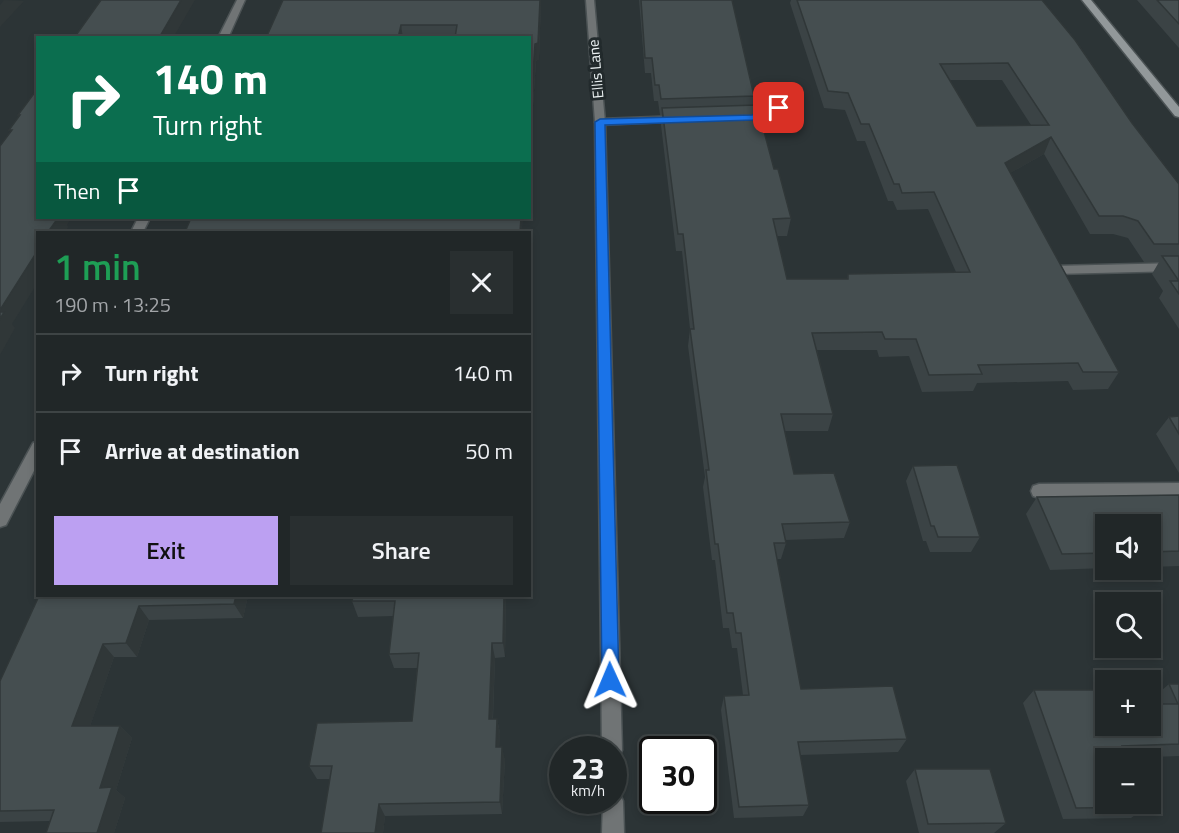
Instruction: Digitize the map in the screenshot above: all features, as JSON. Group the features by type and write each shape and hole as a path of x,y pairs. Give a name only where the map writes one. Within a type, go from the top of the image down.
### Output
{"main road":[{"path":"1086,0 1179,114"}],"street":[{"path":"224,36 241,0"},
{"name":"Ellis Lane","path":"590,0 600,122 612,736"},
{"path":"729,118 753,117 779,108"},
{"path":"600,122 694,119"},
{"path":"1054,270 1179,267"},
{"path":"0,520 36,451"},
{"path":"1040,491 1179,489"},
{"path":"613,814 613,833"}],"building":[{"path":"101,0 181,0 160,36 75,36"},
{"path":"283,0 540,0 531,102 531,36 455,36 457,25 401,25 398,36 267,36"},
{"path":"641,0 732,0 754,96 661,99 659,85 655,85 652,58 645,58"},
{"path":"797,0 1042,0 1075,40 1132,123 1179,184 1179,244 1154,244 1138,221 1123,216 1099,216 1051,137 1005,163 1119,372 1083,372 1078,363 978,365 982,374 929,375 916,339 885,339 882,332 812,333 833,414 781,414 794,474 834,473 850,522 782,524 786,543 774,543 801,689 893,686 907,739 798,742 809,805 739,807 724,696 749,695 741,633 736,633 733,613 727,613 718,544 715,544 706,470 709,470 690,329 694,329 683,234 678,234 662,108 757,105 774,169 778,169 791,218 773,219 787,279 848,279 848,274 970,272 934,192 902,193 899,184 894,184 869,124 861,124 848,93 828,91","holes":["1008,63 1049,125 977,126 940,64"]},
{"path":"1157,0 1179,0 1179,24"},
{"path":"36,91 36,219 57,219 49,231 36,231 36,253 0,310 0,146 12,130 9,130 20,115 18,115"},
{"path":"191,219 521,219 520,231 185,231"},
{"path":"1162,256 1179,256 1179,281"},
{"path":"1170,281 1179,281 1179,294"},
{"path":"1179,416 1179,434 1169,417"},
{"path":"957,465 980,537 938,537 934,526 931,526 913,466"},
{"path":"1179,495 1179,551 1161,552 1161,514 1095,514 1095,553 1062,554 1037,497"},
{"path":"39,597 236,597 234,604 139,606 126,643 103,644 72,726 120,726 100,788 112,787 97,833 46,833 54,810 0,811 0,681"},
{"path":"353,597 504,597 503,643 492,643 489,719 497,719 496,747 502,747 500,802 379,804 375,833 321,833 332,766 309,766 317,723 412,721 419,653 389,654 395,601 352,601"},
{"path":"1169,684 1179,684 1179,744 1095,748 1095,808 1076,808 1034,690 1095,690 1095,736 1161,736 1161,704 1178,704"},
{"path":"915,769 990,769 1006,823 928,824"}],"route":[{"path":"610,680 600,122 753,117 779,108"}]}
